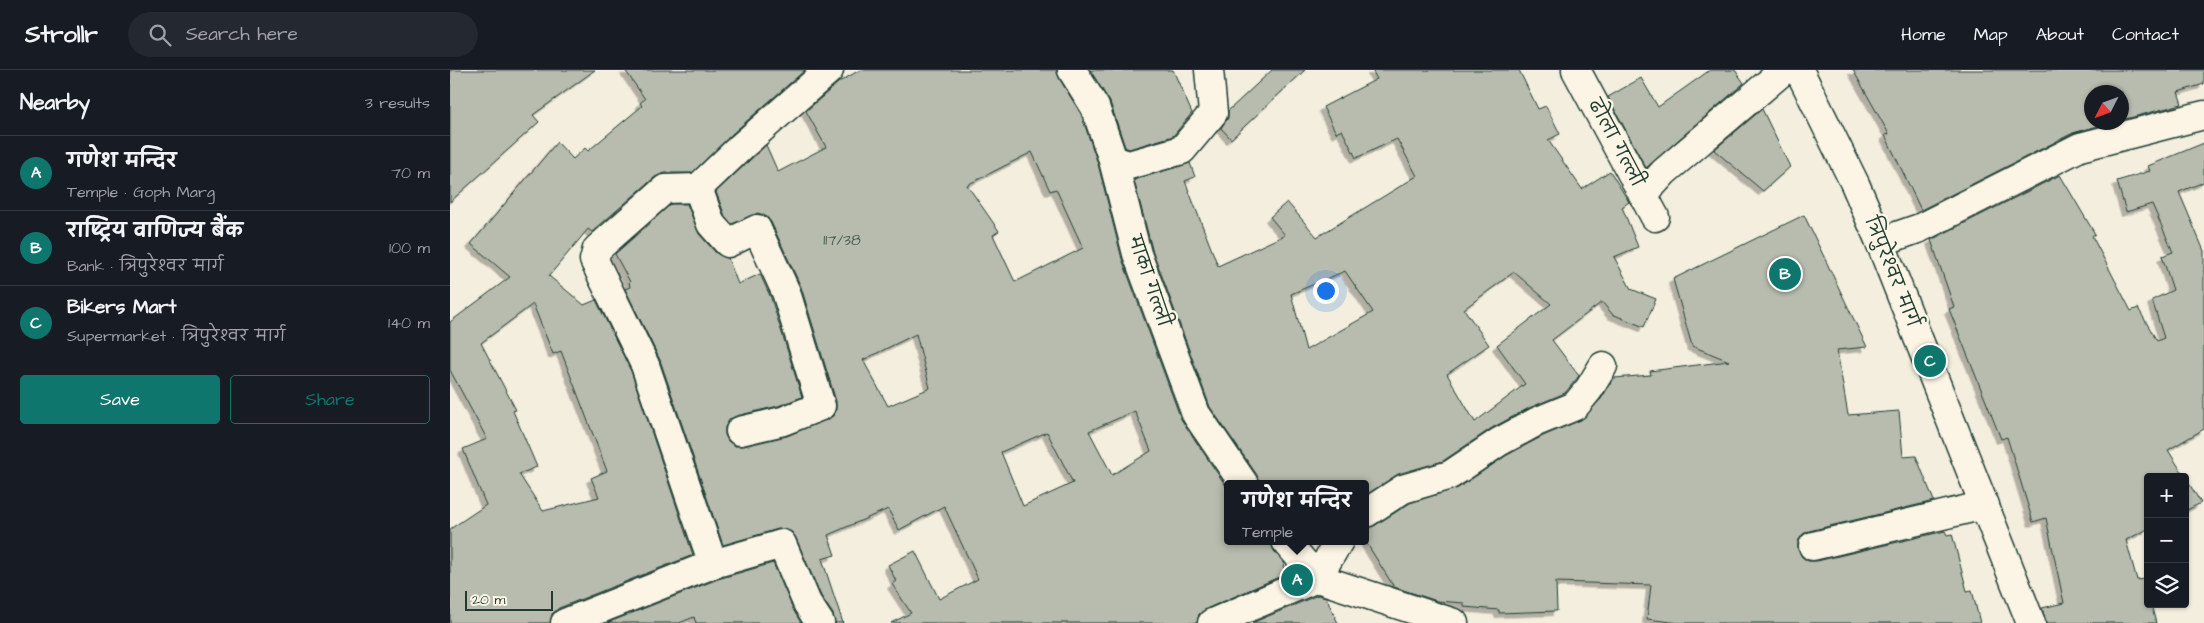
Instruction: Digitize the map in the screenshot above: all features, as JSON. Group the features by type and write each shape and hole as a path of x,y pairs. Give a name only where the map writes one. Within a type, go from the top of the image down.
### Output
{"main road":[{"path":"713,564 645,365 594,260 597,249 665,189 698,188 742,146 829,70"},
{"name":"माका गल्ली","path":"1072,70 1094,108 1114,160 1136,254 1196,414 1241,480"},
{"path":"1114,160 1130,165 1182,150 1213,113 1209,70"},
{"name":"ढोला गल्ली","path":"1576,70 1649,206 1664,172 1784,70"},
{"name":"त्रिपुरेश्वर मार्ग","path":"1799,70 1855,184 1880,242 1985,505 2026,622"},
{"path":"1880,242 1920,228 2080,147 2204,115"},
{"path":"698,188 711,224 728,243 758,229 786,292 821,406 783,421 740,431"},
{"path":"1369,511 1403,490 1450,475 1514,434 1536,422 1576,406 1603,366"},
{"path":"1813,546 1985,505"},
{"path":"565,623 713,564 782,544 806,603 820,623"},
{"path":"1289,545 1317,578 1454,623"},
{"path":"1212,623 1317,578 1336,545"}],"building":[{"path":"450,70 595,70 533,115 539,122 450,202"},
{"path":"625,70 805,70 732,134 692,173 665,173 655,177 592,232 588,229 549,276 584,305 596,300 631,371 693,555 559,608 552,614 550,623 450,623 450,529 486,505 463,449 487,439 450,370 450,322 510,277 471,244 557,142 573,159 585,148 588,151 642,106 640,103 645,99","holes":["533,304 553,354 561,351 607,471 591,478 599,497 543,511 519,474 537,467 513,411 516,410 481,343"]},
{"path":"860,70 1056,70 1081,114 1098,164 1122,259 1181,419 1224,483 1224,545 1272,545 1274,551 1285,564 1283,566 1288,573 1206,609 1199,614 1197,623 891,623 911,613 892,584 896,581 888,565 915,551 939,599 978,579 944,506 899,530 888,509 828,535 835,555 822,559 843,623 835,623 833,614 821,596 792,532 778,529 723,545 660,360 625,289 630,287 630,282 615,254 671,204 687,204 699,234 716,253 728,258 738,284 760,274 771,298 802,397 778,406 730,419 725,427 725,435 728,441 735,446 744,446 787,436 833,416 836,410 836,401 801,287 771,222 766,216 758,213 732,224 725,216 716,192 766,145 778,172 826,147 806,111 839,82","holes":["1032,152 1050,191 1056,189 1083,248 1015,282 993,235 999,231 967,185","916,334 930,388 888,406 863,360","1135,411 1151,451 1112,475 1089,431","1047,432 1073,483 1023,506 1001,452"]},
{"path":"1090,70 1173,70 1192,113 1173,136 1129,149 1125,147 1110,102"},
{"path":"1272,70 1305,70 1231,139 1221,128 1228,118 1228,111"},
{"path":"1372,70 1519,70 1538,109 1546,106 1560,134 1548,140 1582,189 1610,171 1629,202 1622,207 1638,247 1614,257 1631,289 1656,299 1644,327 1612,314 1602,302 1552,340 1579,376 1565,393 1529,408 1492,428 1443,461 1398,474 1369,493 1369,480 1258,480 1257,475 1210,407 1152,249 1134,180 1190,163 1195,177 1185,181 1218,266 1285,235 1270,217 1287,202 1317,237 1417,176 1397,139 1356,158 1342,130 1336,133 1323,107 1377,79","holes":["1345,271 1373,312 1306,350 1291,294","1514,272 1551,304 1497,345 1525,384 1475,422 1447,374 1489,345 1464,309"]},
{"path":"1710,70 1735,70 1744,83 1646,168 1608,97 1641,78 1658,107"},
{"path":"1853,70 2204,70 2204,84 2178,92 2182,104 2129,118 2129,85 2084,85 2084,130 2073,133 1921,210 1885,135 1889,134"},
{"path":"1762,109 1790,167 1763,191 1714,150"},
{"path":"2204,143 2204,182 2179,192 2204,251 2204,429 2168,450 2182,473 2144,473 2144,531 2126,540 2137,580 2144,579 2144,608 2152,608 2156,623 2046,623 2042,608 2064,603 2046,518 2033,522 2007,437 2001,439 1949,309 1954,307 1931,240 2060,175 2095,234 2092,236 2131,311 2138,308 2157,341 2164,338 2152,300 2173,290 2162,256 2173,252 2152,204 2126,212 2117,181 2150,171 2148,166"},
{"path":"1804,215 1867,347 1837,350 1848,415 1899,411 1903,457 1916,456 1934,501 1809,531 1803,534 1798,541 1798,550 1802,557 1808,561 1817,561 1945,531 1947,535 1952,534 1967,591 1972,590 1980,623 1680,623 1647,619 1651,585 1556,582 1557,611 1499,613 1499,610 1464,607 1464,603 1437,601 1394,587 1368,545 1369,527 1410,503 1458,488 1507,455 1543,436 1581,420 1601,399 1614,378 1651,375 1650,371 1729,361 1692,346 1673,279"},
{"path":"2189,484 2201,503 2189,509"},
{"path":"773,563 801,623 696,623 694,617 679,623 607,623 718,579"},
{"path":"1318,595 1326,597 1338,623 1252,623"}],"place":[{"name":"राष्ट्रिय वाणिज्य बैंक","path":"1785,274"},
{"name":"Bikers Mart","path":"1930,361"},
{"name":"गणेश मन्दिर","path":"1297,580"}]}
